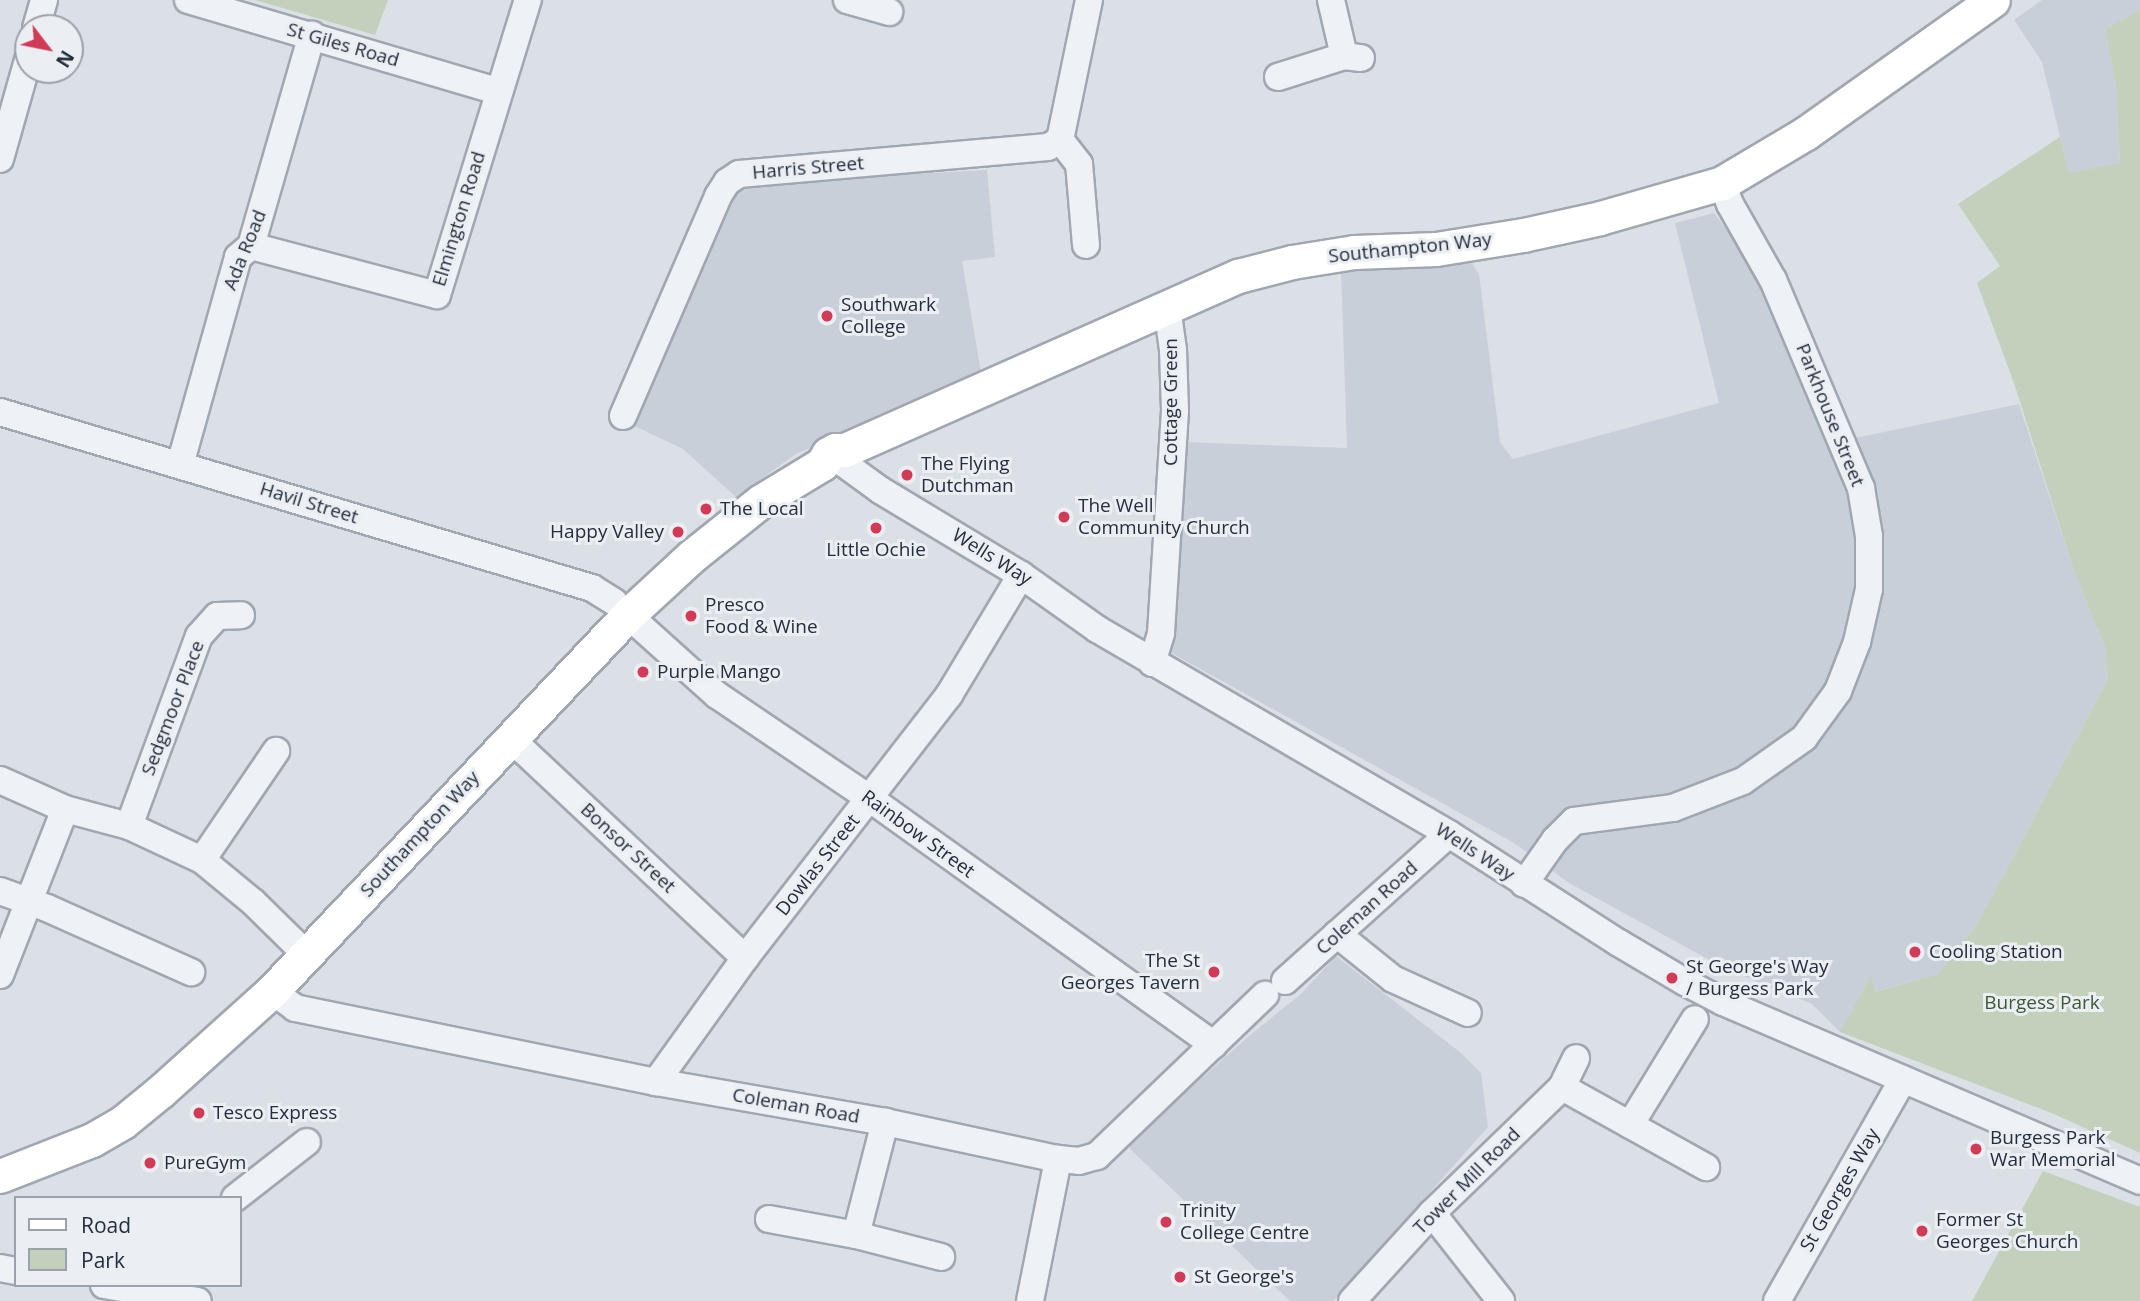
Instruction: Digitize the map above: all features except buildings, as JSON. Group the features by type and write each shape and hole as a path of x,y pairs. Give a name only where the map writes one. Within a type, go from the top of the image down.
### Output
{"main road":[{"name":"Southampton Way","path":"0,1176 58,1155 123,1122 272,991 510,738 621,608 761,501 915,417 1238,276 1292,262 1354,252 1459,247 1600,218 1722,183 1806,133 1993,0"}],"street":[{"name":"St Giles Road","path":"188,0 498,91"},
{"name":"Elmington Road","path":"251,246 437,295 528,0"},
{"path":"847,0 889,12"},
{"path":"1086,245 1079,164 1060,140 1089,0"},
{"path":"1278,77 1353,57 1331,0"},
{"name":"Ada Road","path":"180,465 238,257 251,246 312,35"},
{"path":"0,159 21,84"},
{"name":"Harris Street","path":"623,416 718,196 727,182 739,174 1048,147 1060,140"},
{"name":"Parkhouse Street","path":"1524,884 1555,840 1574,821 1673,808 1743,781 1804,738 1838,691 1857,642 1869,589 1869,536 1861,488 1773,280 1730,204 1722,183"},
{"name":"Cottage Green","path":"1152,663 1161,633 1175,410 1174,350 1167,307"},
{"name":"Havil Street","path":"0,412 592,588 621,608"},
{"name":"Wells Way","path":"837,459 880,490 1021,575 1097,629 1152,663 1449,834 1619,943 1723,1002 2140,1181"},
{"name":"Dowlas Street","path":"656,1082 746,958 949,695 1021,575"},
{"name":"Rainbow Street","path":"621,608 717,695 869,798 1214,1045"},
{"name":"Sedgmoor Place","path":"129,826 199,636 217,616 241,615"},
{"name":"Bonsor Street","path":"510,738 746,958"},
{"path":"202,860 275,751"},
{"path":"0,779 65,808 129,826 202,860 253,902 306,954"},
{"path":"0,975 65,808"},
{"name":"Coleman Road","path":"272,991 295,1008 656,1082 884,1122 1058,1159 1079,1161 1097,1156 1275,988 1449,834"},
{"path":"0,891 191,972"},
{"path":"1337,934 1393,979 1468,1013"},
{"path":"1630,1125 1695,1019"},
{"name":"Tower Mill Road","path":"1352,1301 1432,1213 1562,1087 1576,1058"},
{"name":"St Georges Way","path":"1777,1301 1903,1079"},
{"path":"1562,1087 1706,1167"},
{"path":"856,1235 884,1122"},
{"path":"238,1196 307,1142"},
{"path":"1030,1301 1058,1159"},
{"path":"1432,1213 1501,1301"},
{"path":"769,1219 856,1235 941,1257"},
{"path":"121,1287 182,1294"}],"shaded area":[{"path":"2042,0 2140,0 2140,10 2105,29 2116,86 2120,163 2069,174 2042,62 2014,20"},
{"name":"Southwark College","path":"987,170 995,257 962,261 981,372 796,454 736,497 683,449 634,426 737,193 746,183"},
{"path":"1714,213 1775,291 1855,438 2019,404 2073,568 2105,647 2108,679 1978,923 1938,974 1874,992 1871,977 1840,1032 1812,1004 1724,968 1569,883 1514,843 1168,651 1183,442 1347,448 1341,269 1465,253 1479,274 1500,442 1513,459 1719,403 1675,223"},
{"path":"1336,956 1461,1053 1481,1073 1488,1127 1333,1301 1290,1301 1130,1149 1130,1142 1249,1036 1302,993"}],"green space":[{"path":"255,0 388,0 375,35"},
{"name":"Burgess Park","path":"2140,10 2140,1153 2054,1114 1840,1032 1871,976 1875,992 1938,974 1978,923 2108,679 2105,647 2073,568 2015,386 1977,283 2000,266 1958,204 2060,137 2069,173 2120,163 2116,86 2105,29"},
{"path":"2043,1171 2140,1207 2140,1301 1972,1301"}],"place":[{"name":"Southwark College","path":"827,316"},
{"name":"The Flying Dutchman","path":"907,475"},
{"name":"The Local","path":"706,509"},
{"name":"The Well Community Church","path":"1064,517"},
{"name":"Little Ochie","path":"876,528"},
{"name":"Happy Valley","path":"678,532"},
{"name":"Presco Food & Wine","path":"691,616"},
{"name":"Purple Mango","path":"643,672"},
{"name":"Cooling Station","path":"1915,952"},
{"name":"The St Georges Tavern","path":"1214,972"},
{"name":"St George's Way / Burgess Park","path":"1672,978"},
{"name":"Tesco Express","path":"199,1113"},
{"name":"Burgess Park War Memorial","path":"1976,1149"},
{"name":"PureGym","path":"150,1163"},
{"name":"Trinity College Centre","path":"1166,1222"},
{"name":"Former St Georges Church","path":"1922,1231"},
{"name":"St George's","path":"1180,1277"}]}
